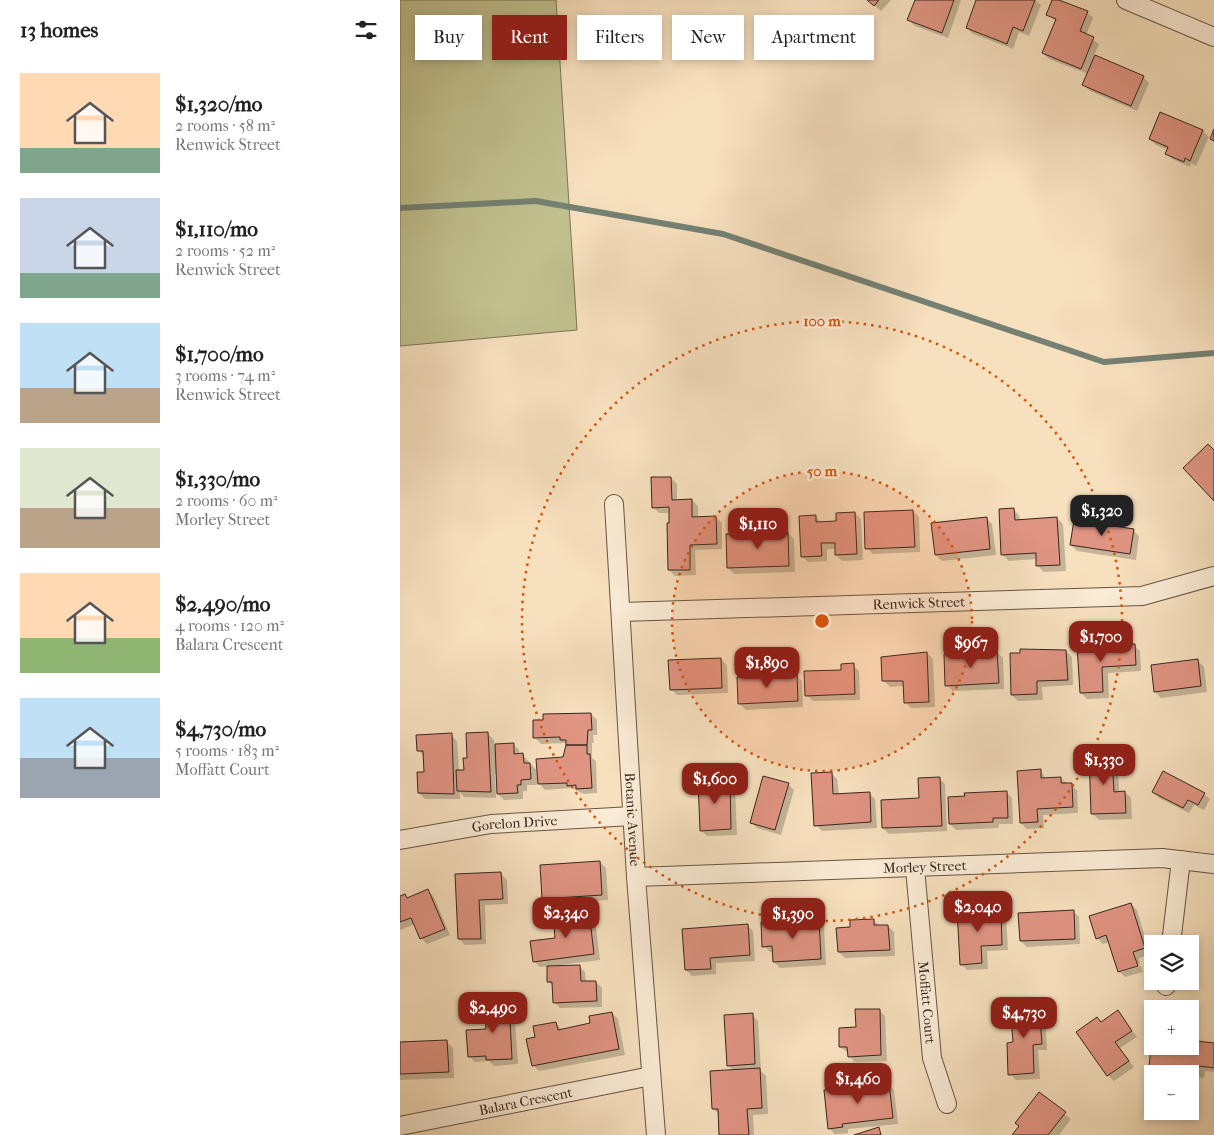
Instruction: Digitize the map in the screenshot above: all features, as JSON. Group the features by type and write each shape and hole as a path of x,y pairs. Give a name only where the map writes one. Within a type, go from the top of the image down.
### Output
{"street":[{"path":"1126,0 1214,37"},
{"name":"Botanic Avenue","path":"614,504 636,877 656,1135"},
{"name":"Renwick Street","path":"621,612 1142,596 1214,576"},
{"name":"Gorelon Drive","path":"400,840 490,824 632,816"},
{"name":"Morley Street","path":"636,877 1162,858 1214,864"},
{"path":"1172,935 1181,860"},
{"name":"Moffatt Court","path":"915,868 932,1058 947,1104"},
{"name":"Balara Crescent","path":"400,1126 651,1076"}],"green space":[{"path":"400,0 556,0 557,15 492,15 492,60 560,60 577,330 400,346"}],"building":[{"path":"867,0 879,0 874,6"},
{"path":"915,0 954,0 942,33 907,20"},
{"path":"976,0 1035,0 1023,31 1013,27 1007,44 966,28"},
{"path":"1052,0 1059,0 1088,11 1080,31 1094,37 1081,69 1042,53 1056,19 1046,15"},
{"path":"1095,55 1144,76 1131,106 1082,85"},
{"path":"1160,112 1203,130 1190,161 1185,158 1184,162 1165,154 1168,147 1149,139"},
{"path":"1214,129 1214,141 1210,139"},
{"path":"1208,444 1214,450 1214,501 1183,468"},
{"path":"651,477 671,477 672,500 692,499 692,517 716,516 717,544 690,545 690,570 668,570 667,523 669,523 669,507 652,508"},
{"path":"1014,508 1015,520 1057,517 1060,565 1036,566 1036,553 1001,555 999,509"},
{"path":"913,510 915,547 865,549 864,512"},
{"path":"855,512 857,554 835,555 835,543 821,543 822,556 801,557 799,516 816,515 816,522 836,521 836,513"},
{"path":"987,517 990,549 935,555 931,523"},
{"path":"1074,520 1134,529 1130,554 1070,545"},
{"path":"788,532 789,566 727,568 726,534"},
{"path":"1135,644 1136,665 1102,667 1103,692 1080,693 1077,646"},
{"path":"1020,649 1066,650 1068,680 1037,681 1037,694 1011,695 1010,653 1020,653"},
{"path":"997,651 999,683 945,686 944,654"},
{"path":"927,652 929,702 904,703 903,681 882,681 881,657"},
{"path":"721,658 722,688 670,690 668,660"},
{"path":"1198,659 1201,686 1154,692 1151,665"},
{"path":"854,663 855,694 805,696 804,671 841,670 841,664"},
{"path":"797,674 798,701 738,704 737,677"},
{"path":"591,713 592,730 588,730 587,745 566,745 566,740 560,740 560,737 533,738 533,720 543,720 543,714"},
{"path":"488,732 491,792 457,791 456,770 464,770 463,758 467,758 466,733"},
{"path":"452,733 454,794 418,793 417,772 424,772 423,751 417,751 416,735"},
{"path":"514,743 514,754 523,753 524,763 530,763 531,779 521,780 521,785 517,785 518,793 497,794 495,744"},
{"path":"566,745 587,745 587,754 590,754 592,788 576,789 576,785 567,786 567,783 538,784 536,759 563,757"},
{"path":"1112,753 1114,792 1125,791 1126,813 1091,814 1089,754"},
{"path":"1041,769 1041,778 1061,777 1061,783 1072,783 1073,807 1037,809 1038,822 1020,823 1017,771"},
{"path":"1163,771 1205,793 1198,805 1188,800 1183,808 1152,792"},
{"path":"832,772 833,794 870,792 871,822 814,826 811,773"},
{"path":"763,776 789,783 775,830 750,823"},
{"path":"940,777 942,826 882,828 881,800 919,798 918,778"},
{"path":"730,779 731,829 700,831 698,780"},
{"path":"1007,791 1008,818 993,818 993,822 949,824 948,797 965,796 964,793"},
{"path":"600,861 602,895 542,899 540,865"},
{"path":"501,872 503,899 479,900 481,939 458,939 455,874"},
{"path":"428,889 445,929 420,939 411,918 400,922 400,896 405,894 407,898"},
{"path":"1131,903 1144,945 1144,948 1133,952 1138,966 1118,972 1106,935 1096,939 1089,916"},
{"path":"1001,908 1002,945 981,946 982,963 960,965 957,910"},
{"path":"1074,910 1075,939 1020,941 1018,913"},
{"path":"589,911 594,954 533,962 530,941 555,938 553,916"},
{"path":"819,919 821,959 773,962 772,946 762,947 761,922"},
{"path":"874,919 874,925 888,925 890,950 838,952 836,928 850,927 850,920"},
{"path":"748,924 750,955 710,958 711,969 685,970 682,929"},
{"path":"580,965 581,981 596,981 597,1001 553,1003 552,982 547,982 547,966"},
{"path":"509,1000 512,1059 486,1060 486,1056 468,1057 466,1030 486,1029 485,1002"},
{"path":"1039,1004 1042,1044 1033,1045 1034,1073 1008,1075 1007,1043 1013,1042 1010,1006"},
{"path":"855,1009 880,1009 881,1055 848,1057 847,1047 839,1047 839,1028 856,1027"},
{"path":"1118,1010 1132,1031 1115,1042 1129,1061 1107,1076 1076,1032 1097,1017 1101,1022"},
{"path":"612,1012 619,1049 532,1066 526,1039 535,1037 533,1026 556,1022 558,1030 590,1023 589,1016"},
{"path":"753,1013 755,1064 727,1066 724,1015"},
{"path":"447,1040 449,1072 400,1074 400,1042"},
{"path":"1199,1041 1214,1043 1214,1068 1199,1065 1149,1065 1150,1055 1199,1055"},
{"path":"760,1068 762,1108 747,1109 749,1135 719,1135 718,1109 712,1109 710,1071"},
{"path":"889,1083 893,1118 842,1124 843,1127 828,1129 824,1090"},
{"path":"1039,1092 1066,1112 1048,1135 1012,1135 1019,1126 1015,1123"},
{"path":"879,1127 881,1135 854,1135"}],"waterway":[{"path":"400,208 536,201 723,234 1104,362 1214,353"}]}
